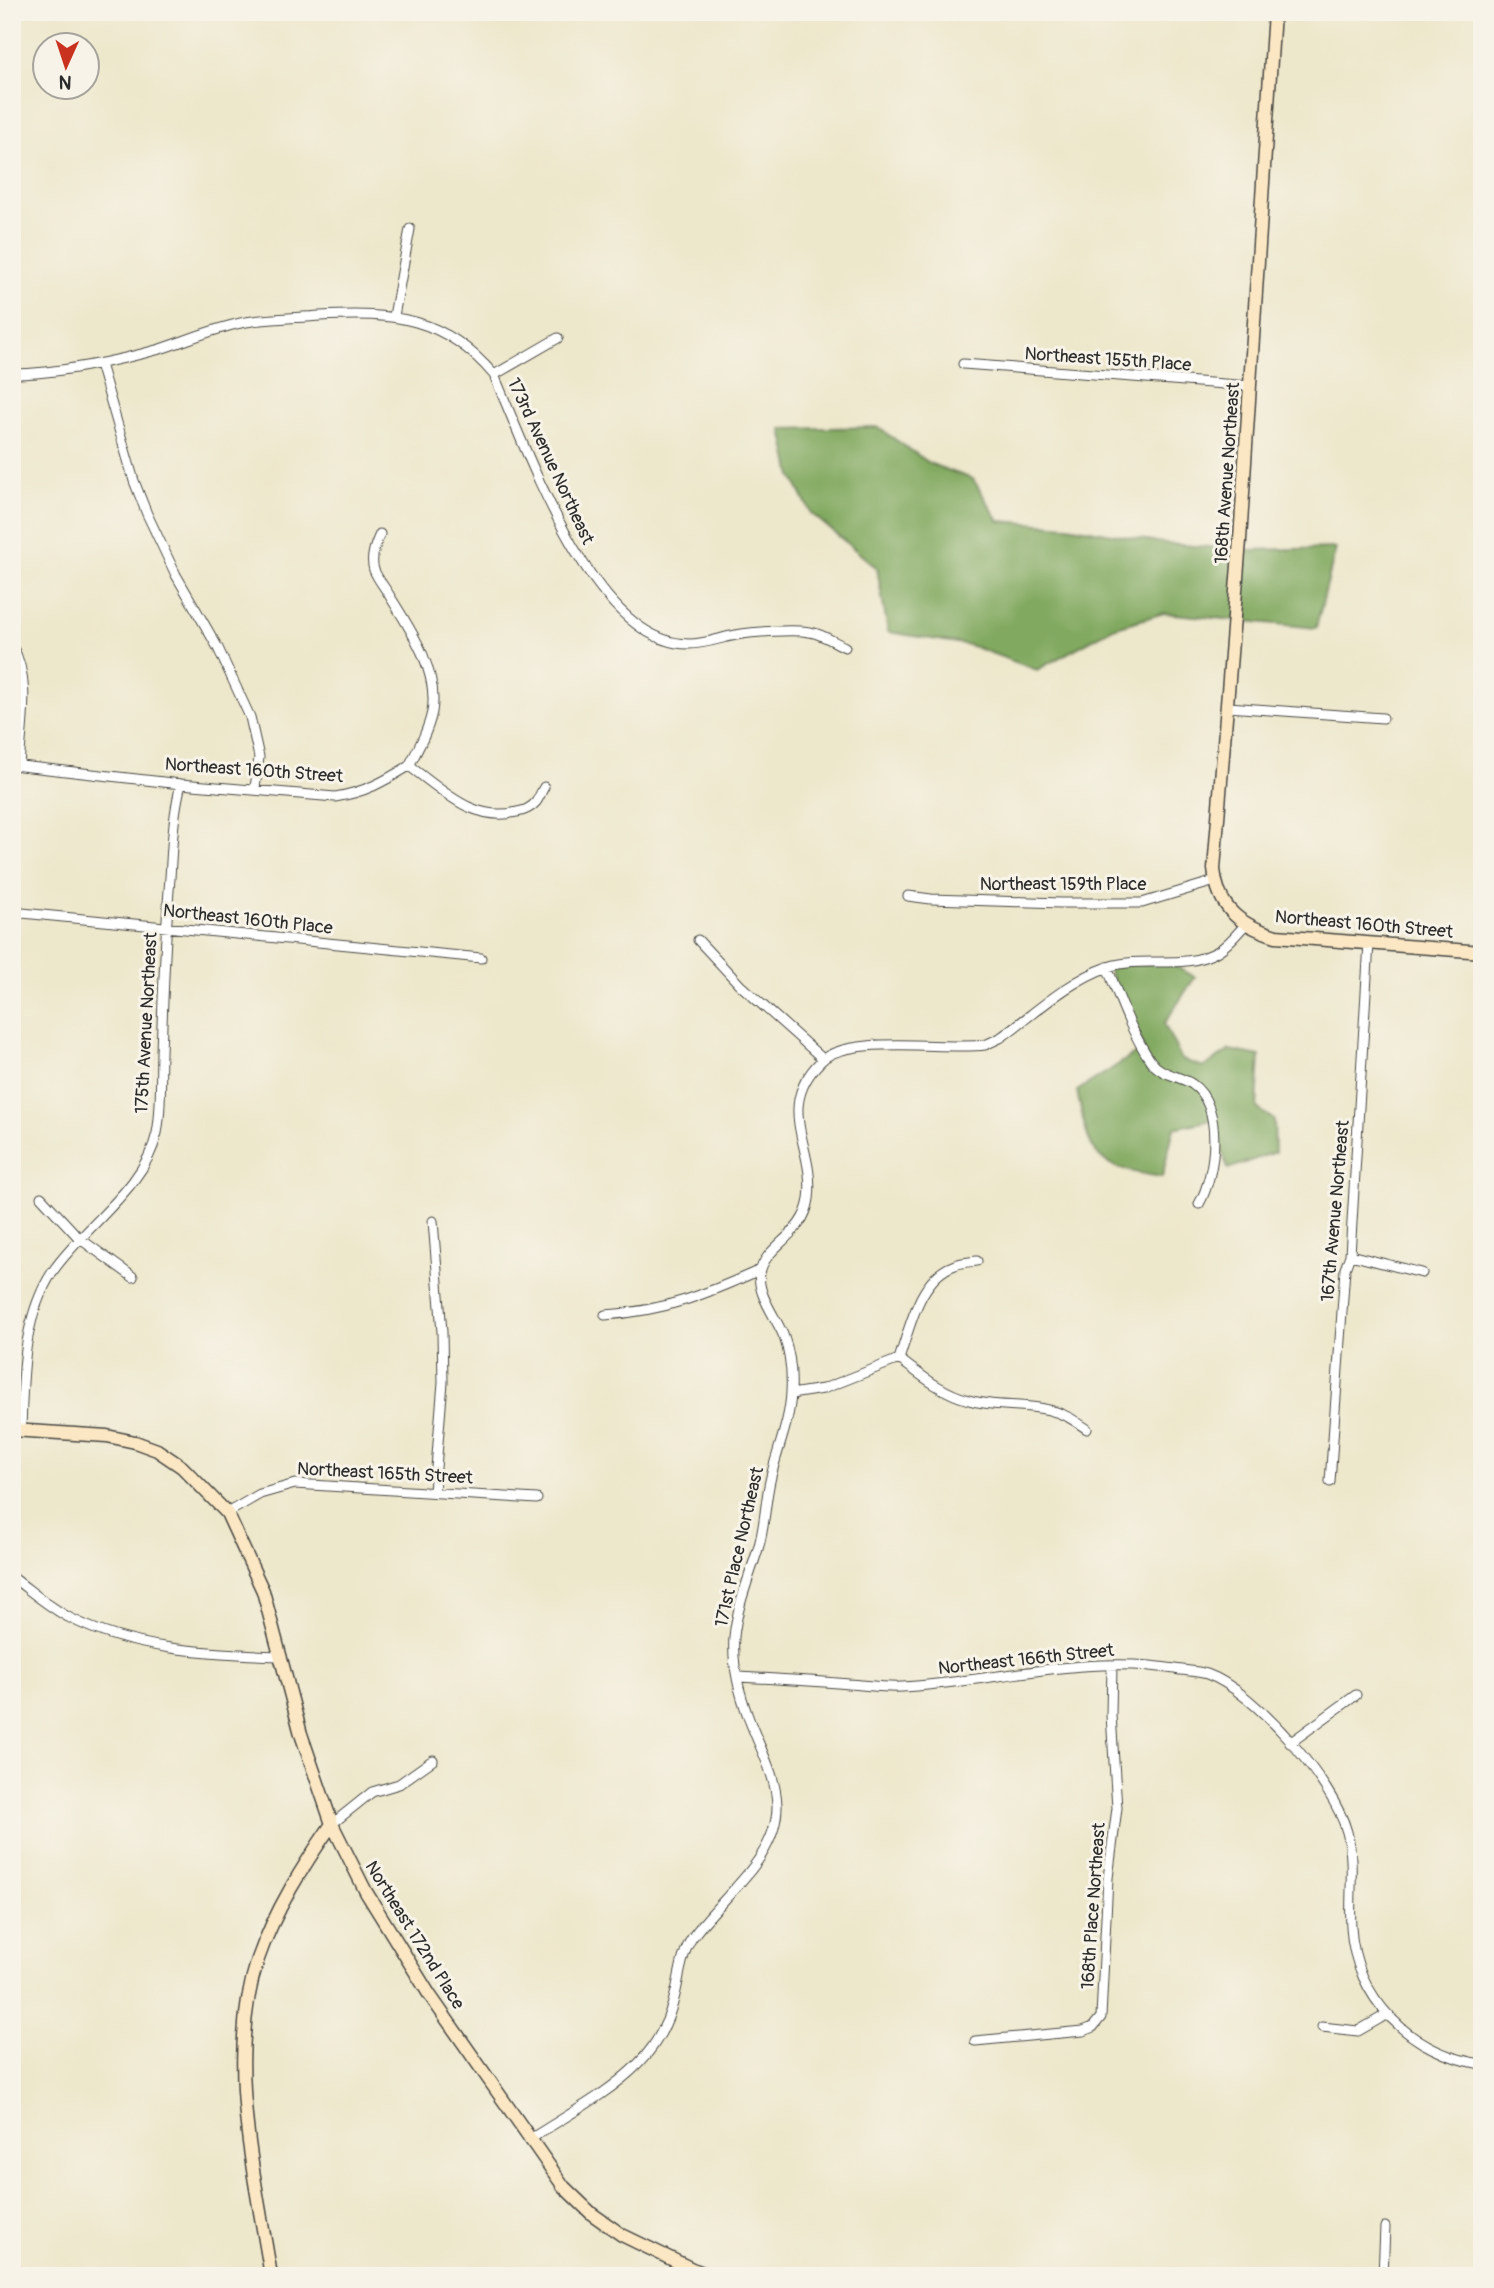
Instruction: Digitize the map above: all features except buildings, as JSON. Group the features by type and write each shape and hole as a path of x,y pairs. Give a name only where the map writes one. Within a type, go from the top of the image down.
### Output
{"street":[{"name":"168th Avenue Northeast","path":"1215,881 1251,386 1274,12"},
{"path":"394,316 410,229"},
{"name":"173rd Avenue Northeast","path":"12,373 100,364 245,323 342,315 394,316 448,334 475,353 494,375 572,548 595,581 628,619 646,633 668,642 709,643 735,635 811,632 845,647"},
{"path":"494,375 558,338"},
{"path":"100,364 134,481 147,514 176,575 218,648 250,717 259,757 255,788"},
{"name":"Northeast 155th Place","path":"963,364 1251,386"},
{"path":"380,534 374,548 374,569 406,621 425,661 432,689 432,710 427,731 409,766 464,805 485,814 506,815 523,811 535,803 544,787"},
{"path":"12,646 22,666 23,702 16,765"},
{"path":"1228,707 1383,718"},
{"name":"Northeast 160th Street","path":"16,765 335,797 375,787 409,766"},
{"name":"175th Avenue Northeast","path":"17,1430 24,1356 41,1294 52,1273 79,1238 110,1209 141,1170 156,1133 166,926 175,807 181,783"},
{"path":"605,1315 628,1314 675,1305 760,1270 768,1256 802,1222 810,1189 798,1121 798,1099 804,1083 823,1059 849,1046 985,1045 1000,1038 1083,979 1107,967 1130,962 1185,961 1220,951 1245,925 1229,911 1215,881"},
{"name":"Northeast 159th Place","path":"908,896 1061,903 1142,903 1215,881"},
{"name":"Northeast 160th Place","path":"12,912 481,958"},
{"name":"Northeast 160th Street","path":"1245,925 1276,936 1482,952"},
{"path":"698,940 740,985 823,1059"},
{"name":"167th Avenue Northeast","path":"1330,1482 1345,1269 1350,1255 1369,943"},
{"path":"1107,967 1129,1020 1151,1062 1160,1070 1191,1083 1205,1096 1212,1114 1213,1143 1208,1188 1199,1204"},
{"path":"41,1198 79,1238 133,1278"},
{"path":"433,1221 442,1332 443,1382 434,1492"},
{"path":"1350,1255 1422,1273"},
{"path":"899,1359 914,1314 929,1285 939,1273 955,1265 977,1261"},
{"name":"171st Place Northeast","path":"529,2140 612,2086 638,2064 656,2043 666,2023 683,1958 691,1939 751,1868 769,1840 777,1806 773,1780 748,1716 734,1658 739,1607 759,1545 770,1481 791,1394 789,1356 785,1339 759,1283 760,1270"},
{"path":"791,1394 823,1389 899,1359"},
{"path":"899,1359 942,1389 966,1400 993,1406 1047,1409 1067,1416 1087,1429"},
{"path":"17,1430 110,1436 157,1450 182,1468 227,1513"},
{"name":"Northeast 165th Street","path":"227,1513 260,1494 295,1484 537,1499"},
{"name":"Northeast 172nd Place","path":"227,1513 263,1591 301,1734 332,1824 366,1892 414,1971 564,2187 592,2214 634,2241 712,2276"},
{"path":"12,1577 68,1617 108,1635 144,1645 280,1656"},
{"name":"Northeast 166th Street","path":"739,1677 900,1687 1112,1665 1159,1666 1206,1674 1232,1687 1254,1702 1290,1743"},
{"name":"168th Place Northeast","path":"975,2041 1083,2031 1093,2027 1101,2017 1108,1878 1117,1808 1111,1715 1112,1665"},
{"path":"1356,1695 1290,1743 1322,1782 1342,1815 1348,1834 1353,1954 1365,1984 1386,2014 1410,2035 1438,2051 1482,2064"},
{"path":"271,2276 245,2099 243,2052 245,2017 258,1959 298,1873 332,1824 372,1792 399,1784 433,1760"},
{"path":"1322,2027 1358,2031 1386,2014"},
{"path":"1382,2276 1385,2227"}],"green space":[{"path":"877,427 931,464 973,479 999,521 1068,526 1168,544 1248,550 1336,548 1316,628 1164,613 1113,628 1037,670 969,645 888,632 877,568 811,513 792,476 782,429"},
{"path":"1166,961 1195,977 1164,1024 1182,1060 1204,1067 1230,1050 1260,1056 1257,1108 1274,1120 1275,1152 1228,1169 1212,1120 1174,1128 1162,1177 1121,1169 1098,1155 1091,1145 1077,1091 1144,1048 1107,967"}]}
